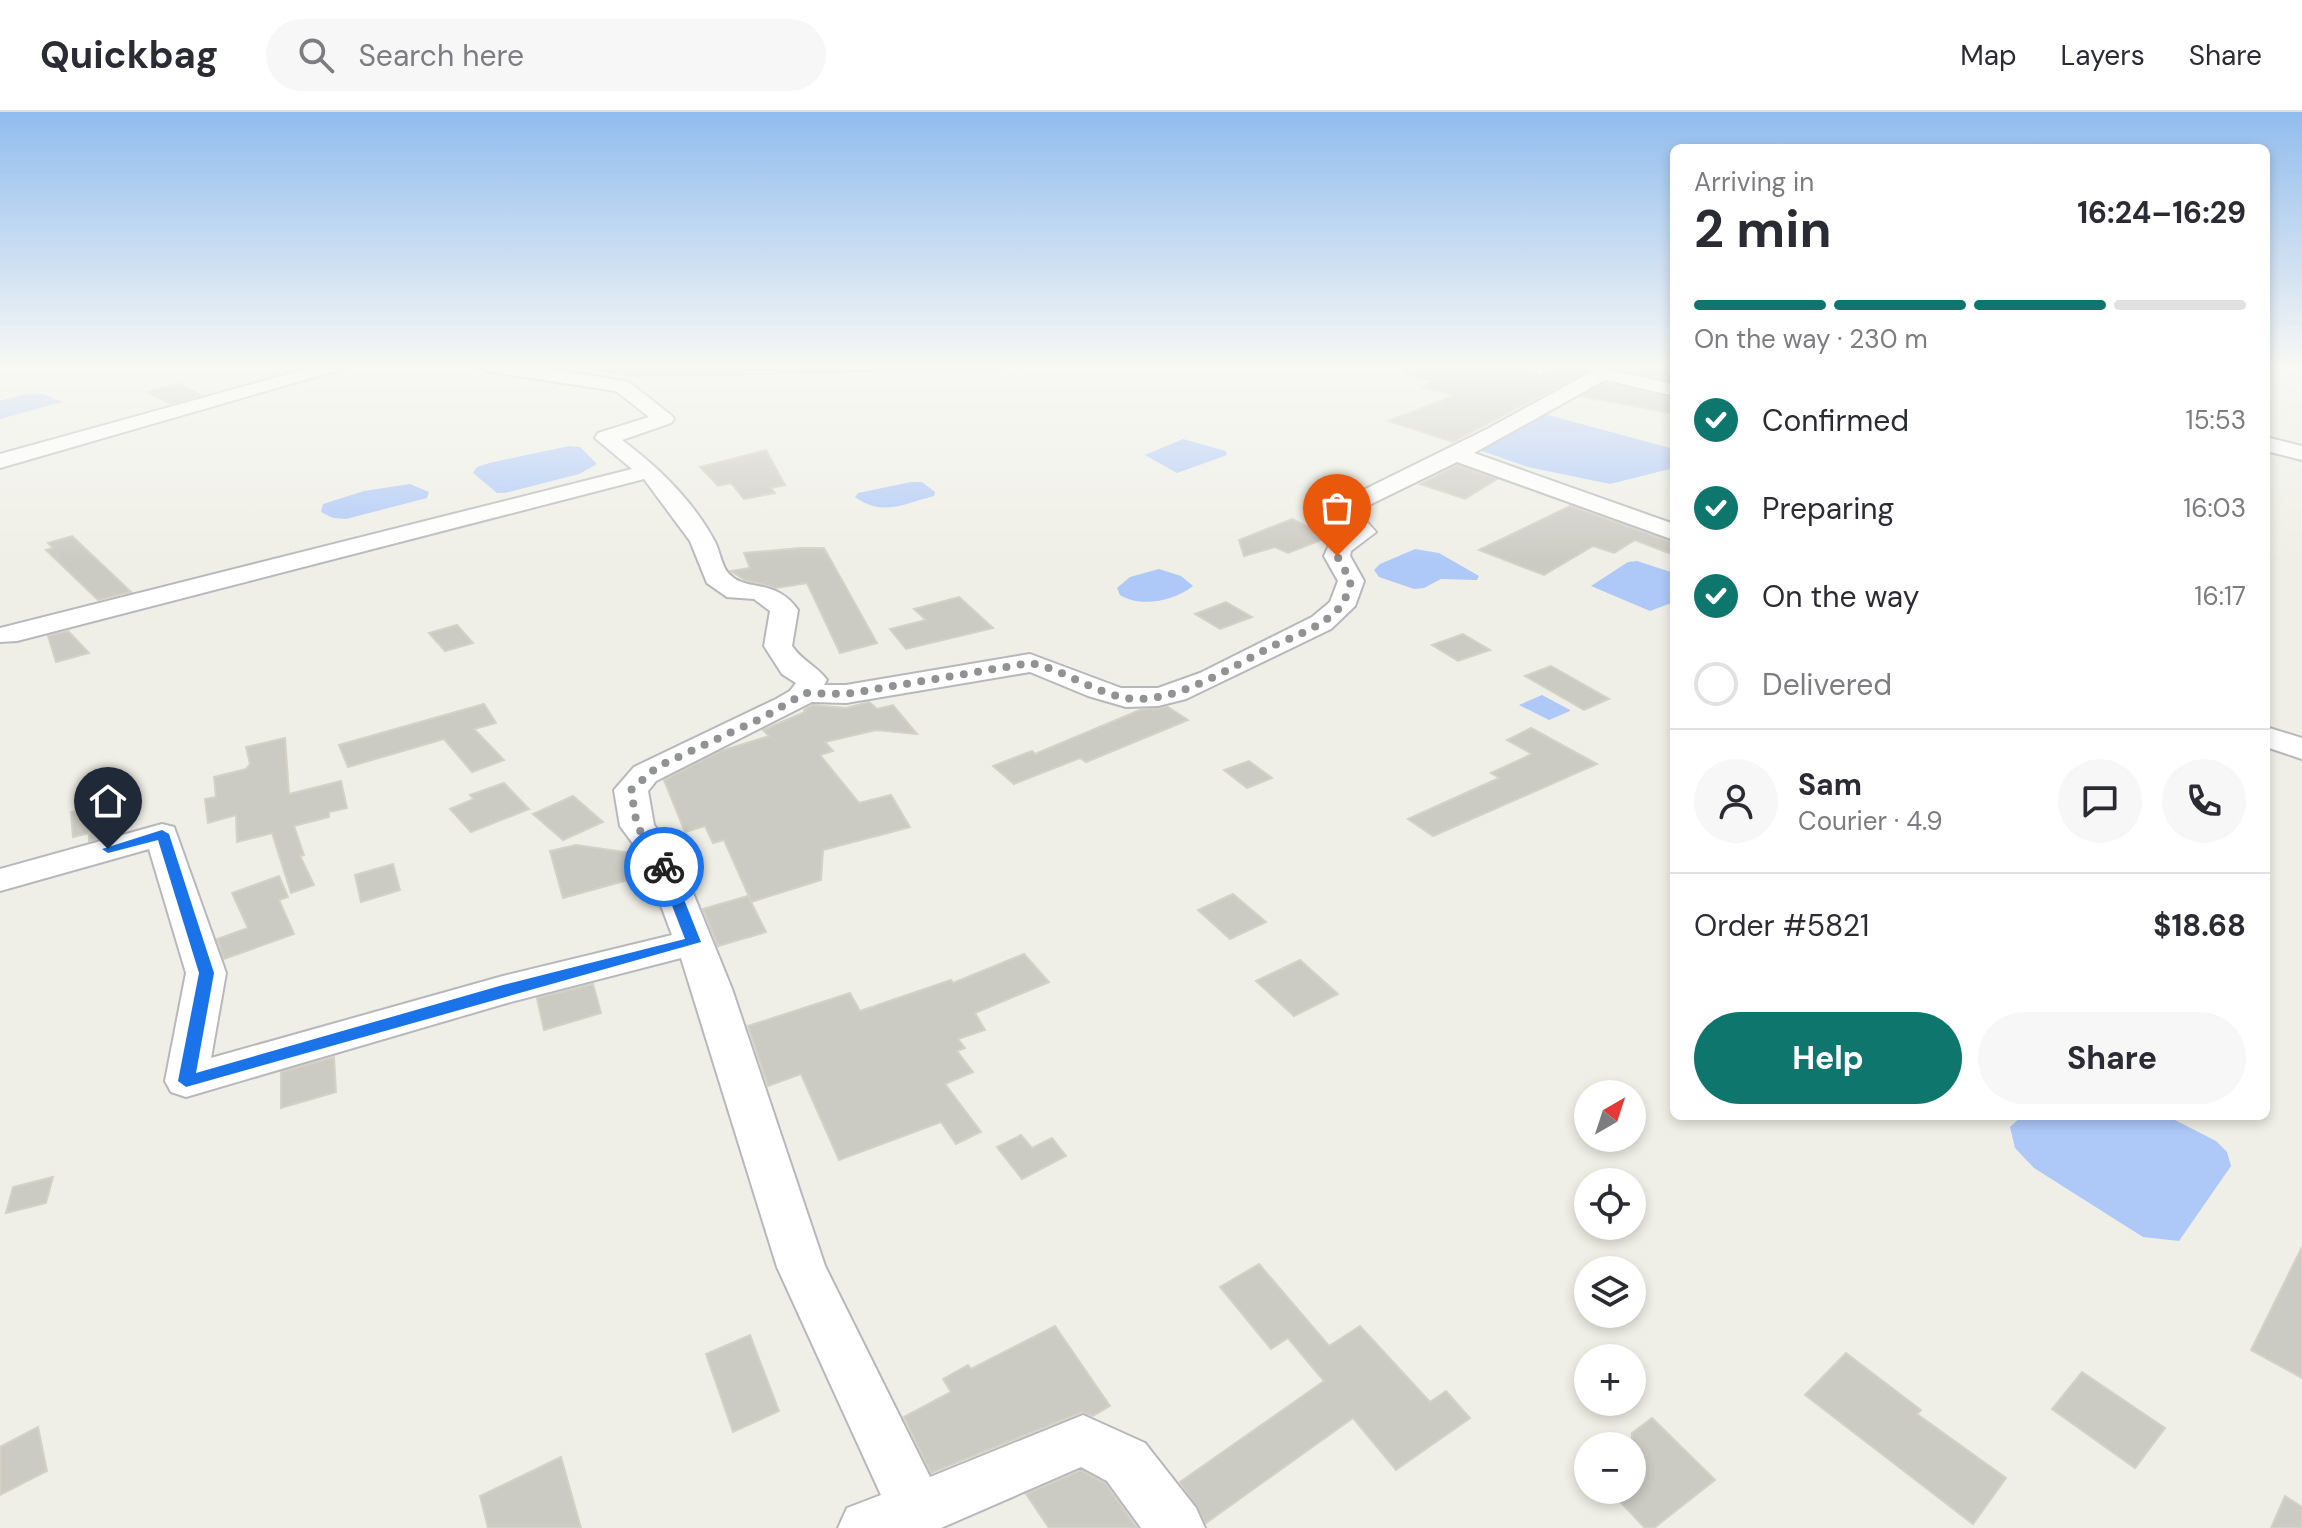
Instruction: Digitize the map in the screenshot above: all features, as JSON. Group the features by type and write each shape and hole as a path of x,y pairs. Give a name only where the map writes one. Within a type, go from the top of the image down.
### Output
{"street":[{"path":"0,461 116,431"},
{"path":"627,431 606,438 649,471 702,540 716,577 736,591 758,590 773,597 784,610 778,646 792,668 812,680 805,693 764,717 657,767 631,790 637,826 660,856 712,989 801,1267 892,1519 1083,1440 1126,1462 1176,1528"},
{"path":"805,693 846,694 1030,663 1056,667 1112,694 1139,699 1181,689 1315,628 1335,613 1346,600 1351,581 1337,556 1339,548 1364,532 1344,515 1347,507 1456,454 1495,431"},
{"path":"2270,445 2302,453"},
{"path":"1456,454 1620,510 1670,531"},
{"path":"7,635 649,471"},
{"path":"2270,737 2302,749"},
{"path":"0,880 162,834 206,973 186,1081 503,990 694,942"}],"water":[{"path":"1513,431 1607,431 1670,448 1670,469 1610,484 1528,467 1479,450"},
{"path":"1183,439 1226,451 1227,455 1177,473 1145,455"},
{"path":"569,446 580,447 597,464 579,474 505,493 497,493 473,473 477,467 489,463"},
{"path":"922,482 935,492 934,496 884,508 855,497 858,493"},
{"path":"410,484 429,492 427,498 346,519 333,518 321,512 323,504 364,491"},
{"path":"1415,549 1439,553 1479,576 1477,580 1441,579 1424,588 1414,589 1379,577 1374,570 1380,564"},
{"path":"1637,561 1670,572 1670,604 1650,611 1591,586 1628,562"},
{"path":"1159,569 1181,576 1193,586 1177,596 1157,601 1138,601 1120,595 1117,588 1130,577"},
{"path":"1542,695 1570,711 1549,720 1519,705"},
{"path":"2018,1120 2175,1120 2216,1141 2227,1152 2231,1166 2179,1241 2143,1237 2034,1168 2015,1148 2010,1127"}],"building":[{"path":"1419,431 1474,431 1453,442"},
{"path":"766,450 785,485 771,488 775,493 744,499 731,483 718,486 700,467"},
{"path":"1457,465 1497,479 1465,499 1420,484"},
{"path":"1570,506 1670,542 1670,553 1635,540 1614,553 1593,546 1544,575 1479,550"},
{"path":"1292,519 1320,533 1315,535 1324,539 1288,553 1275,547 1244,556 1239,540"},
{"path":"72,536 131,592 98,600 46,550 53,548 48,543"},
{"path":"824,548 877,643 840,653 807,583 776,588 745,580 731,571 750,568 744,553"},
{"path":"959,597 993,628 906,649 890,629 926,620 914,609"},
{"path":"1226,602 1252,617 1220,629 1195,614"},
{"path":"457,625 473,643 445,651 429,633"},
{"path":"68,631 89,653 56,662 48,636"},
{"path":"1463,634 1490,650 1458,661 1432,645"},
{"path":"1551,666 1609,699 1584,710 1525,676"},
{"path":"869,702 877,709 893,705 917,734 876,730 825,742 833,751 820,755 859,803 891,795 910,827 823,850 821,880 751,902 766,932 718,946 703,909 748,896 751,901 724,840 713,843 705,826 685,832 664,780 721,751 769,736 763,730 805,712 813,705 846,708"},
{"path":"484,704 496,723 474,729 504,760 472,772 444,739 348,767 339,745"},
{"path":"1168,707 1188,720 1086,762 1080,758 1014,784 993,766 1032,751 1035,754 1140,710"},
{"path":"1531,728 1597,764 1433,836 1408,819 1499,778 1491,773 1532,754 1507,740"},
{"path":"285,738 289,794 341,781 347,808 329,812 329,817 294,826 304,855 300,856 314,885 291,893 272,833 237,842 236,815 208,823 205,799 216,797 214,777 246,769 250,764 246,747"},
{"path":"1249,761 1272,778 1247,788 1224,770"},
{"path":"504,783 529,809 471,832 450,809 474,799 470,795"},
{"path":"573,796 603,822 563,840 533,814"},
{"path":"106,803 108,818 114,817 116,834 89,841 89,833 73,837 71,812"},
{"path":"576,845 637,854 646,875 563,898 550,851"},
{"path":"393,864 400,890 361,902 355,875"},
{"path":"279,876 288,897 279,900 294,934 224,959 217,939 248,928 232,893"},
{"path":"1233,894 1266,922 1230,939 1198,910"},
{"path":"1024,954 1049,982 975,1013 985,1030 958,1039 965,1048 957,1051 973,1072 945,1084 981,1132 956,1144 941,1122 839,1160 801,1074 768,1086 748,1026 850,993 860,1011 951,980 953,983"},
{"path":"1300,960 1338,994 1294,1016 1256,981"},
{"path":"593,984 601,1013 544,1030 537,998"},
{"path":"334,1057 336,1092 281,1108 281,1072"},
{"path":"1021,1135 1032,1148 1052,1138 1066,1156 1022,1179 997,1147"},
{"path":"53,1177 46,1203 6,1213 13,1187"},
{"path":"2302,1247 2302,1378 2251,1350"},
{"path":"1259,1264 1329,1346 1360,1326 1430,1402 1446,1391 1470,1418 1396,1470 1353,1418 1206,1523 1180,1482 1324,1381 1288,1338 1271,1349 1220,1287"},
{"path":"1055,1326 1110,1406 1093,1416 1082,1412 931,1473 904,1417 951,1392 943,1379 968,1365 971,1369"},
{"path":"750,1335 779,1411 733,1432 706,1354"},
{"path":"1846,1353 1921,1410 1917,1414 2006,1478 1973,1524 1805,1395"},
{"path":"2082,1372 2165,1428 2135,1468 2052,1409"},
{"path":"1652,1418 1715,1480 1654,1528 1645,1528 1622,1504 1646,1504 1646,1432 1633,1432"},
{"path":"38,1427 47,1471 0,1495 0,1447"},
{"path":"561,1457 581,1528 488,1528 480,1496"},
{"path":"1081,1470 1105,1483 1137,1528 1049,1528 1026,1494"},
{"path":"2285,1496 2302,1507 2302,1528 2271,1528"}],"way so far":[{"path":"664,867 660,856 637,826 631,790 645,774 657,767 764,717 805,693 846,694 1030,663 1056,667 1112,694 1139,699 1181,689 1315,628 1335,613 1346,600 1351,581 1337,556"}],"route":[{"path":"108,849 162,834 177,877 206,973 186,1081 503,990 694,942 664,867"}]}
